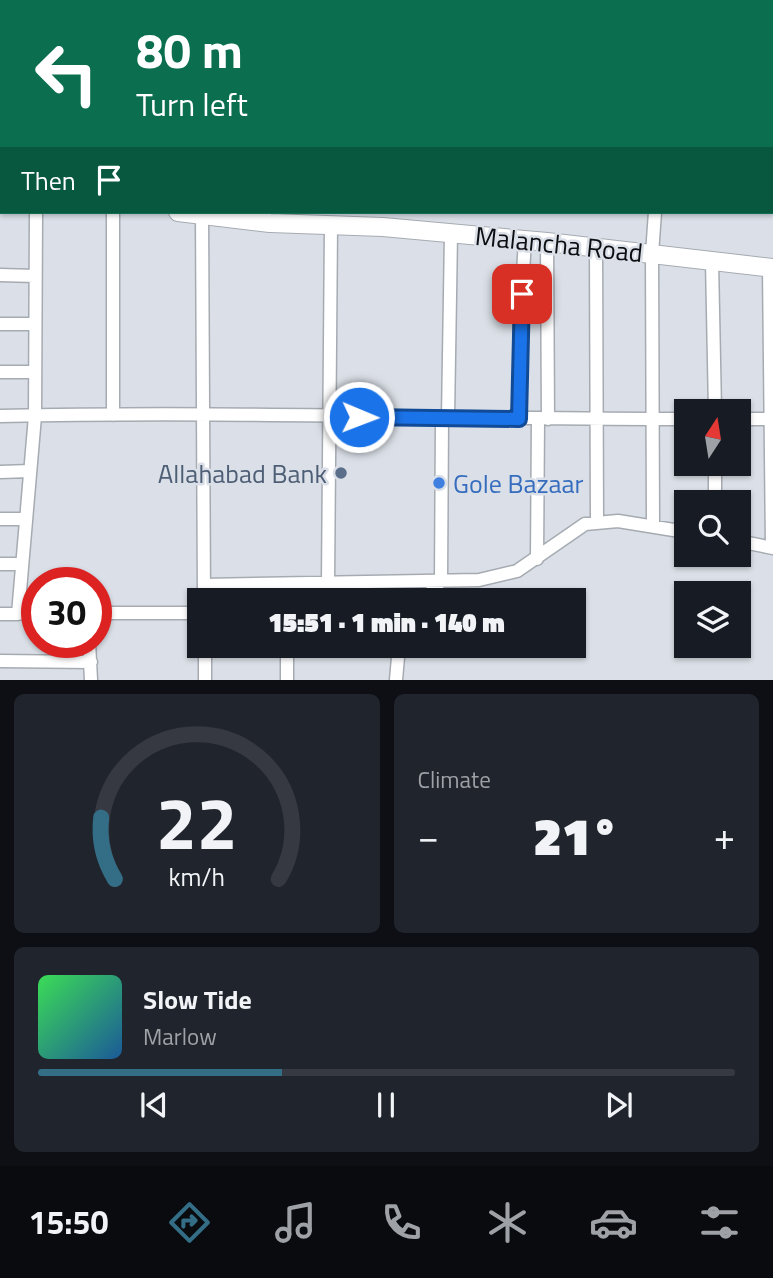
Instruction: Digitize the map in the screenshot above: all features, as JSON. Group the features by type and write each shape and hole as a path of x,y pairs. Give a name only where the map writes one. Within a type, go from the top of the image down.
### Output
{"main road":[{"name":"Malancha Road","path":"209,214 270,223 451,233 547,242 771,268"}],"street":[{"path":"18,614 35,416 36,214"},
{"path":"113,214 113,415"},
{"path":"202,214 204,585 479,580 517,571 585,524 618,521 674,530"},
{"path":"653,526 652,254 655,214"},
{"path":"328,583 331,225"},
{"path":"434,588 441,581 451,233"},
{"path":"519,419 524,240"},
{"path":"537,559 547,242"},
{"path":"596,248 597,522"},
{"path":"712,261 715,399"},
{"path":"751,544 772,548 771,268"},
{"path":"0,275 36,276"},
{"path":"0,324 35,324"},
{"path":"0,372 35,372"},
{"path":"0,416 674,419"},
{"path":"751,419 772,418"},
{"path":"0,472 30,471"},
{"path":"0,519 26,519"},
{"path":"0,564 22,564"},
{"path":"112,613 187,613"},
{"path":"0,614 21,614"},
{"path":"90,658 91,680"},
{"path":"205,658 205,680"},
{"path":"287,658 287,680"},
{"path":"396,680 398,658"},
{"path":"0,662 90,662"}],"place":[{"name":"Allahabad Bank","path":"341,473"},
{"name":"Gole Bazaar","path":"439,483"}],"route":[{"path":"359,417 519,419 522,294"}]}
